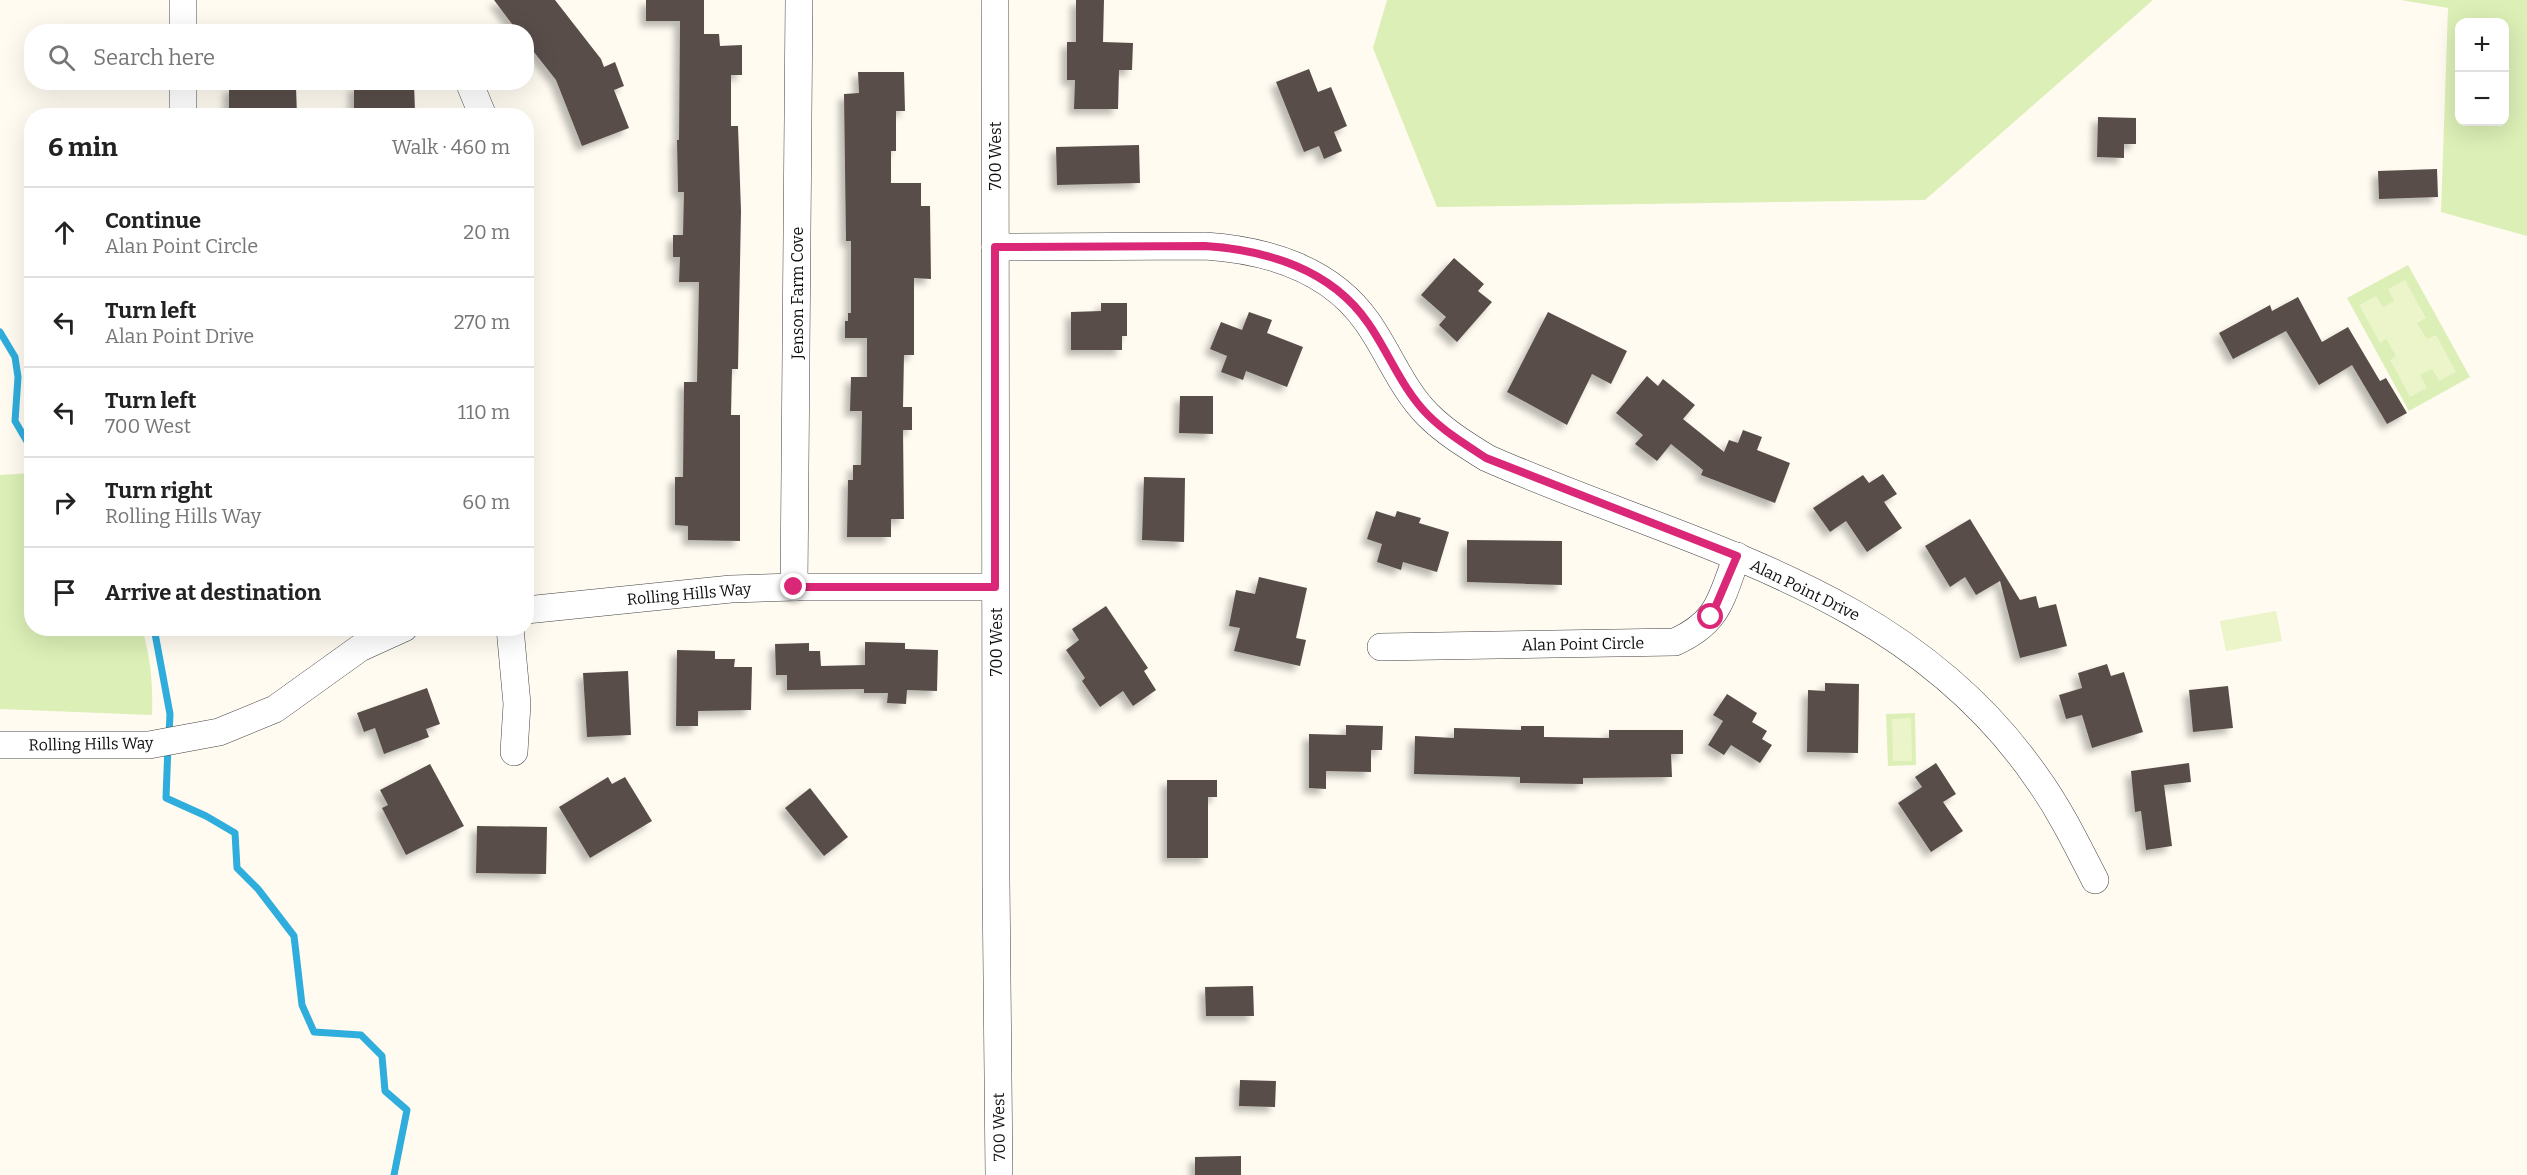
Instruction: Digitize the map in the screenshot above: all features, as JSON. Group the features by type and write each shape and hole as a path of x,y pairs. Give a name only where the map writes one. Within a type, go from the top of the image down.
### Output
{"street":[{"path":"183,0 183,24"},
{"name":"Jenson Farm Cove","path":"794,587 799,0"},
{"name":"700 West","path":"995,0 995,587 999,1175"},
{"path":"183,90 183,108"},
{"path":"472,90 480,108"},
{"name":"Alan Point Drive","path":"995,247 1205,246 1239,249 1273,256 1307,270 1340,293 1367,321 1406,386 1428,414 1455,437 1486,458 1737,556 1812,589 1852,610 1905,646 1945,678 1984,714 2037,777 2060,813 2095,880"},
{"name":"Alan Point Circle","path":"1381,647 1675,642 1696,632 1711,617 1737,556"},
{"name":"Rolling Hills Way","path":"534,609 668,595 794,587 995,587"},
{"name":"Rolling Hills Way","path":"0,745 149,745 219,732 261,716 289,701 365,636"},
{"path":"511,636 517,704 514,752"}],"green space":[{"path":"1387,0 2153,0 1925,200 1437,207 1373,48"},
{"path":"2401,0 2527,0 2527,236 2441,212 2448,8"},
{"path":"2408,265 2470,377 2409,411 2347,298"},
{"path":"2405,280 2426,318 2417,323 2427,339 2436,335 2456,372 2439,381 2432,369 2420,375 2427,388 2410,397 2390,360 2396,356 2386,339 2380,343 2359,305 2376,296 2383,307 2394,301 2388,289"},
{"path":"24,473 24,636 144,636 151,672 152,715 0,709 0,475"},
{"path":"2276,611 2282,641 2226,651 2220,621"},
{"path":"1915,713 1916,765 1888,766 1886,714"},
{"path":"1911,718 1912,761 1893,761 1892,719"}],"building":[{"path":"494,0 555,0 601,59 604,67 615,62 624,86 614,90 629,128 582,146 556,80 534,52 534,24 512,24"},
{"path":"646,0 704,0 704,34 719,34 720,46 742,45 742,75 731,75 731,126 738,126 741,211 738,369 732,369 731,415 740,415 740,541 688,540 688,526 675,525 675,477 683,477 684,382 697,382 699,282 679,282 680,257 673,257 673,235 683,235 684,192 678,192 677,140 679,140 680,21 646,21"},
{"path":"1076,0 1104,0 1103,42 1133,43 1132,70 1119,70 1118,109 1074,109 1075,80 1067,80 1067,42 1076,42"},
{"path":"1309,69 1318,92 1331,87 1347,126 1334,132 1342,151 1324,159 1319,146 1304,152 1276,82"},
{"path":"858,72 904,72 905,111 896,111 896,151 891,151 891,183 921,183 921,206 930,206 931,279 914,278 914,355 904,355 903,407 912,407 912,430 903,430 904,519 891,519 891,537 847,537 848,480 853,480 853,465 861,465 862,411 850,411 851,377 867,377 867,338 845,338 845,321 848,321 848,313 851,313 851,241 846,241 844,94 859,93"},
{"path":"229,90 296,90 297,108 229,108"},
{"path":"354,90 414,90 415,108 354,108"},
{"path":"2098,117 2136,118 2136,144 2124,144 2124,158 2097,157"},
{"path":"1139,145 1140,183 1057,185 1056,147"},
{"path":"2437,169 2438,197 2379,199 2378,171"},
{"path":"1454,258 1484,284 1478,291 1492,302 1457,342 1439,325 1446,317 1421,295"},
{"path":"2298,297 2322,342 2348,327 2380,381 2386,378 2407,413 2387,424 2352,365 2319,385 2286,331 2233,359 2219,333 2270,305 2272,311"},
{"path":"1101,303 1127,303 1127,336 1122,336 1122,350 1071,350 1071,312 1101,311"},
{"path":"1249,312 1272,320 1267,333 1303,347 1287,387 1246,371 1243,380 1221,372 1227,356 1210,349 1221,322 1242,330"},
{"path":"1548,312 1627,351 1611,384 1592,374 1567,425 1507,392"},
{"path":"1647,376 1658,386 1663,379 1695,405 1683,419 1724,452 1729,440 1738,443 1743,430 1762,437 1757,450 1790,463 1775,503 1701,475 1703,470 1671,444 1657,461 1635,444 1643,435 1616,413"},
{"path":"1180,396 1213,396 1213,434 1179,433"},
{"path":"1883,474 1897,494 1884,502 1902,528 1867,552 1846,521 1830,532 1813,508 1863,475 1869,483"},
{"path":"1144,477 1185,478 1184,542 1142,540"},
{"path":"1376,511 1395,517 1397,511 1421,518 1419,523 1449,532 1437,572 1403,562 1401,570 1377,562 1382,544 1367,539"},
{"path":"1970,519 2020,600 2036,596 2039,608 2056,604 2067,646 2020,658 2000,581 1976,595 1965,577 1950,587 1925,546"},
{"path":"1467,540 1562,541 1562,585 1467,582"},
{"path":"1259,577 1307,588 1296,638 1306,640 1300,666 1234,651 1240,628 1229,626 1236,590 1255,594"},
{"path":"1106,606 1148,668 1144,671 1156,690 1133,706 1123,691 1100,707 1082,681 1085,678 1066,650 1079,640 1072,629"},
{"path":"865,642 905,643 905,649 938,650 937,691 907,690 906,704 887,703 888,693 864,693 864,689 787,690 787,675 776,675 775,644 809,643 809,651 820,651 821,666 865,665"},
{"path":"677,650 715,651 715,659 735,659 734,667 752,667 751,710 698,711 698,726 676,726"},
{"path":"2107,664 2111,676 2124,672 2143,732 2092,748 2082,715 2066,719 2059,695 2082,688 2078,673"},
{"path":"628,671 631,735 587,737 583,673"},
{"path":"1825,683 1859,684 1858,753 1807,752 1808,690 1825,691"},
{"path":"2228,686 2233,728 2193,732 2189,690"},
{"path":"427,688 440,724 426,729 429,737 384,754 375,728 364,732 357,713"},
{"path":"1727,694 1757,713 1752,722 1767,731 1762,739 1772,745 1760,763 1731,745 1724,755 1708,745 1723,721 1713,715"},
{"path":"1346,725 1383,726 1382,750 1371,750 1371,772 1326,771 1326,789 1309,788 1309,734 1346,735"},
{"path":"1521,726 1544,726 1544,737 1609,738 1609,730 1683,730 1683,754 1671,754 1672,777 1583,778 1583,784 1520,783 1520,777 1414,774 1415,736 1454,738 1454,728 1521,730"},
{"path":"1936,763 1956,794 1943,802 1963,831 1931,852 1898,803 1922,787 1915,777"},
{"path":"2189,763 2191,782 2164,785 2172,846 2146,850 2141,811 2135,812 2131,771"},
{"path":"430,764 464,826 406,855 382,808 388,805 380,790"},
{"path":"608,777 612,784 625,777 652,821 590,858 559,807"},
{"path":"1167,780 1217,780 1217,797 1208,797 1208,858 1167,858"},
{"path":"810,788 848,837 824,856 785,808"},
{"path":"477,826 547,827 546,874 476,873"},
{"path":"1253,986 1254,1016 1206,1016 1205,987"},
{"path":"1240,1080 1276,1081 1275,1107 1239,1106"},
{"path":"1241,1156 1241,1175 1195,1175 1195,1157"}],"waterway":[{"path":"0,332 15,357 18,377 15,421 24,436"},
{"path":"155,636 170,714 169,735"},
{"path":"168,746 166,798 206,816 235,833 237,868 258,889 294,936 302,1005 314,1032 361,1035 382,1056 385,1091 407,1110 394,1175"}],"route":[{"path":"794,587 995,587 995,247 1205,246 1239,249 1273,256 1307,270 1340,293 1367,321 1406,386 1428,414 1455,437 1486,458 1737,556 1711,617"}]}
